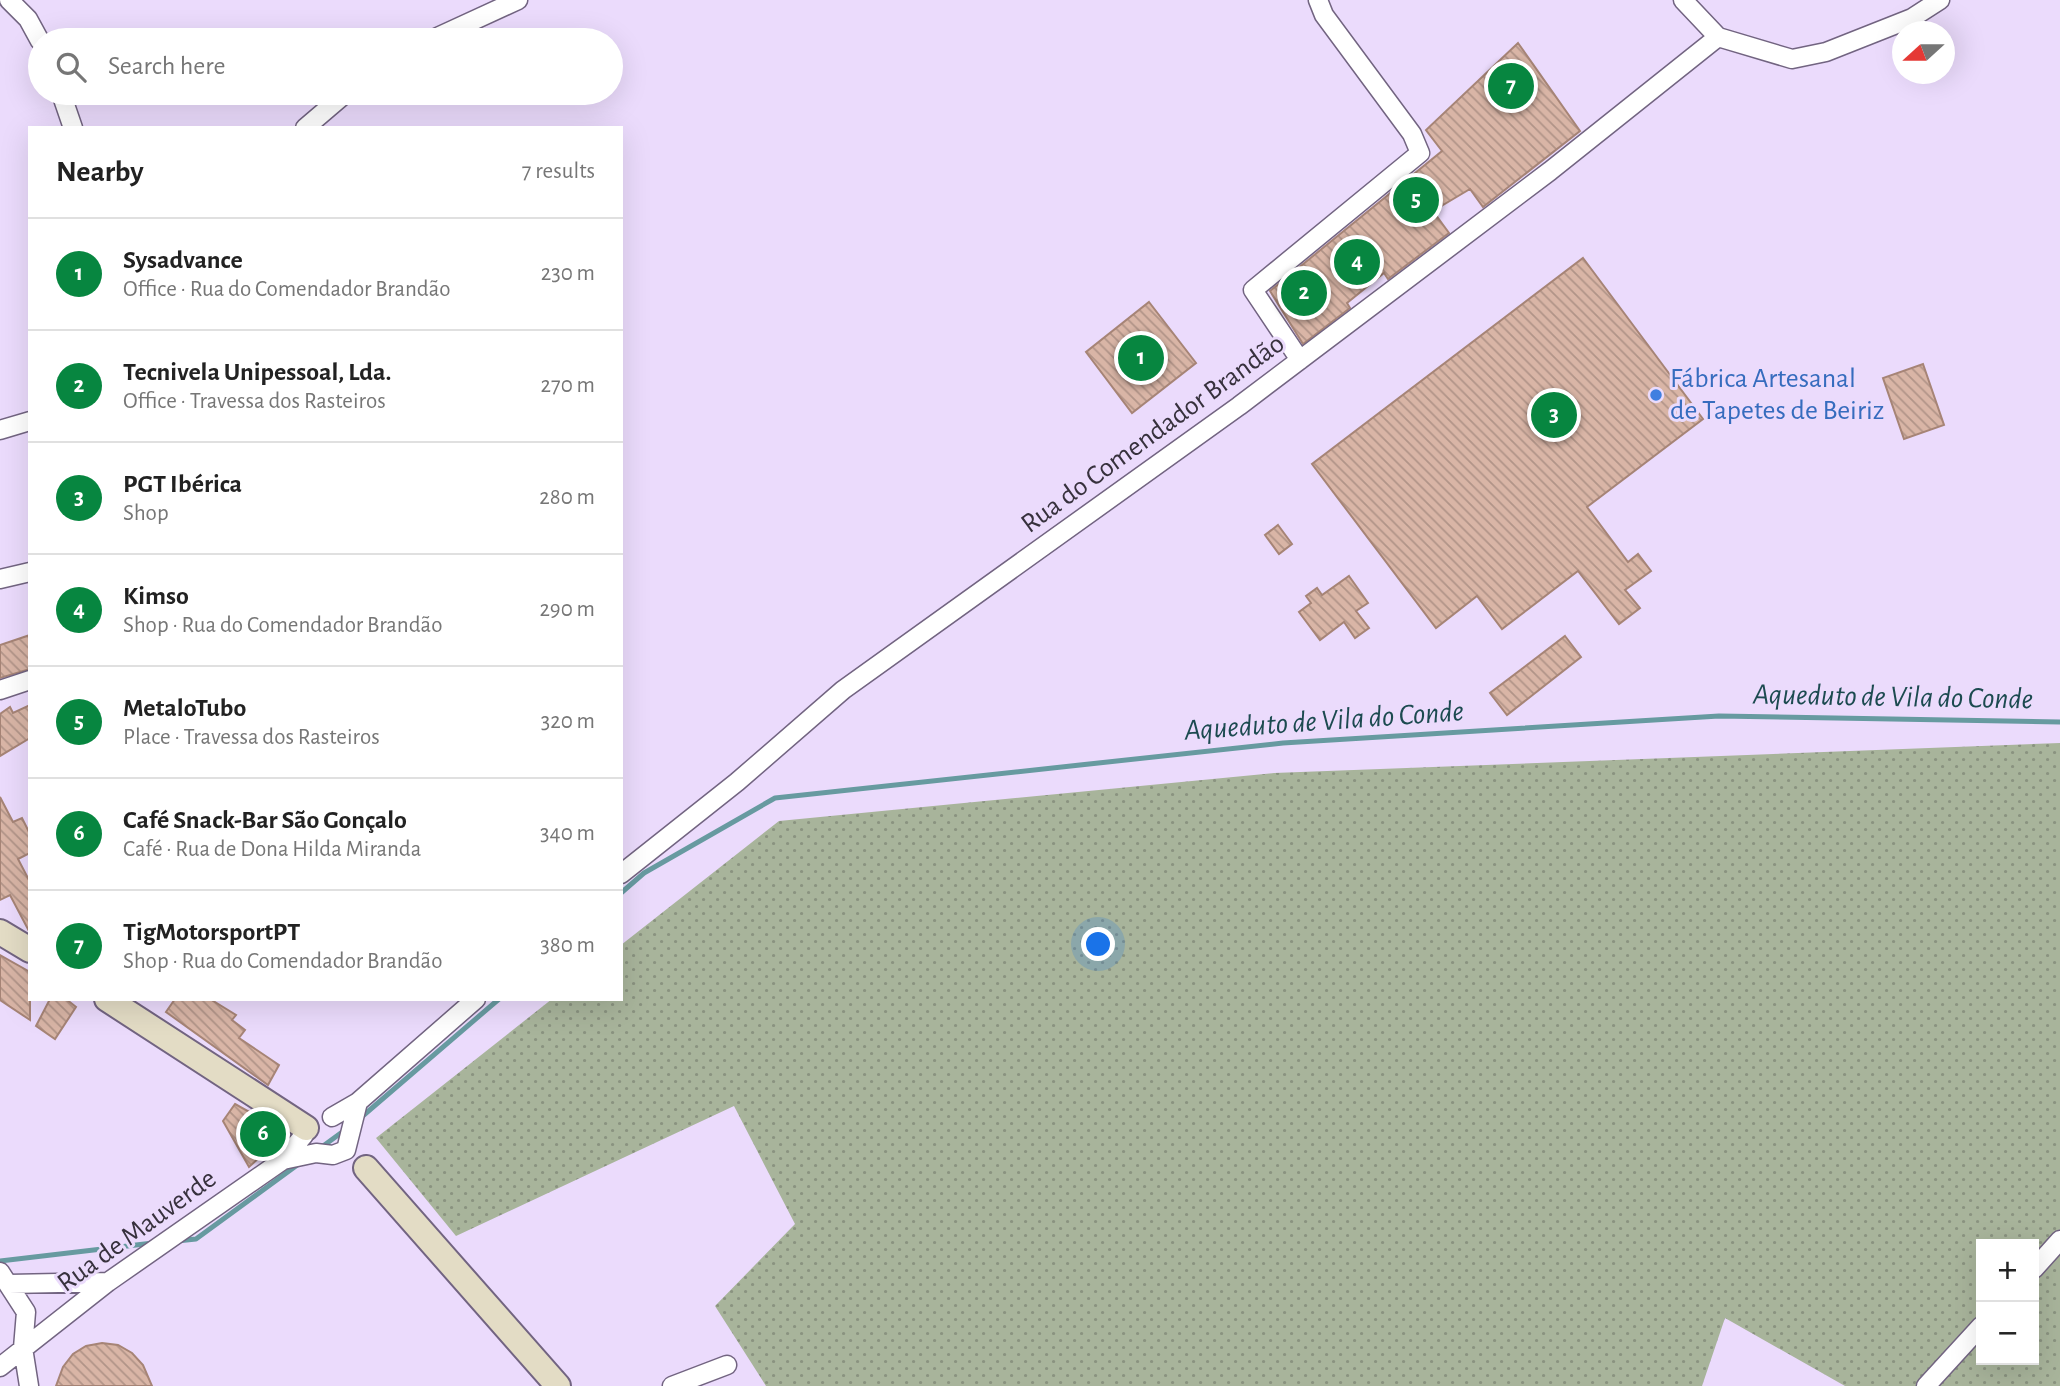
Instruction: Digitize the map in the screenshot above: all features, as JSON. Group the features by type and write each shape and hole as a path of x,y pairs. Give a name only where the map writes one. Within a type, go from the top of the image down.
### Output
{"street":[{"path":"9,0 28,19 33,28"},
{"path":"458,28 519,0"},
{"path":"1300,360 1253,290 1420,153 1412,134 1324,15 1318,0"},
{"path":"1683,0 1717,37 1792,60 1826,52 1912,18 1940,0"},
{"name":"Rua do Comendador Brandão","path":"623,872 737,782 843,690 1300,360 1550,170 1717,37"},
{"path":"65,105 72,126"},
{"path":"307,126 332,105"},
{"path":"0,430 28,422"},
{"path":"0,579 28,572"},
{"path":"0,690 28,681"},
{"path":"0,932 28,949"},
{"path":"110,1001 305,1132"},
{"path":"283,1160 316,1118 332,1117 358,1102 474,1001"},
{"path":"347,1145 358,1102"},
{"path":"332,1117 346,1123 347,1145 558,1386"},
{"path":"305,1132 306,1142 316,1153"},
{"path":"283,1160 347,1145"},
{"name":"Rua de Mauverde","path":"0,1367 108,1282 283,1160"},
{"path":"2039,1263 2060,1240"},
{"path":"4,1278 108,1282"},
{"path":"4,1278 26,1312 23,1348 29,1386"},
{"path":"1926,1386 1976,1331"},
{"path":"672,1386 727,1365"}],"green space":[{"path":"2060,743 2060,1386 1845,1386 1725,1318 1702,1386 766,1386 715,1306 795,1224 734,1106 456,1236 376,1138 549,1001 623,1001 623,943 779,821 1274,773"}],"building":[{"path":"1518,43 1580,131 1483,207 1470,189 1433,211 1449,233 1388,279 1384,273 1347,303 1350,308 1303,344 1270,291 1442,151 1426,130"},
{"path":"1583,258 1703,419 1587,507 1628,562 1638,554 1651,571 1625,590 1640,608 1619,624 1578,571 1502,629 1477,596 1436,628 1312,464"},
{"path":"1149,302 1196,363 1132,413 1086,352"},
{"path":"1923,364 1944,425 1904,439 1883,378"},
{"path":"1278,525 1292,544 1279,554 1265,535"},
{"path":"1349,576 1368,603 1356,611 1369,628 1355,638 1344,622 1320,640 1299,612 1311,603 1306,596 1317,588 1322,595"},
{"path":"28,636 28,670 0,678 0,645"},
{"path":"1565,636 1581,657 1507,715 1490,693"},
{"path":"28,706 28,739 0,756 0,714 10,707 13,713"},
{"path":"0,797 13,822 22,818 28,830 28,854 18,859 28,878 28,929 10,895 0,900"},
{"path":"0,955 28,971 30,1020 0,1000"},
{"path":"49,1001 68,1001 76,1007 55,1039 36,1026"},
{"path":"174,1001 213,1001 236,1015 232,1020 245,1030 239,1038 279,1065 268,1085 166,1012"},
{"path":"235,1104 275,1126 273,1145 249,1167 223,1121"},
{"path":"102,1343 118,1345 132,1353 143,1365 152,1386 56,1386 63,1367 73,1354 86,1346"}],"waterway":[{"name":"Aqueduto de Vila do Conde","path":"623,891 644,873 775,798 1283,743 1719,716 2060,722"},
{"name":"Aqueduto de Vila do Conde","path":"358,1120 497,1001"},
{"name":"Aqueduto de Vila do Conde","path":"319,1149 345,1130"},
{"name":"Aqueduto de Vila do Conde","path":"177,1241 196,1239 300,1163"},
{"name":"Aqueduto de Vila do Conde","path":"0,1261 153,1243"}],"place":[{"name":"TigMotorsportPT","path":"1511,86"},
{"name":"MetaloTubo","path":"1416,200"},
{"name":"Kimso","path":"1357,262"},
{"name":"Tecnivela Unipessoal, Lda.","path":"1304,293"},
{"name":"Sysadvance","path":"1141,358"},
{"name":"Fábrica Artesanal de Tapetes de Beiriz","path":"1656,395"},
{"name":"PGT Ibérica","path":"1554,415"},
{"name":"Café Snack-Bar São Gonçalo","path":"263,1134"}]}
